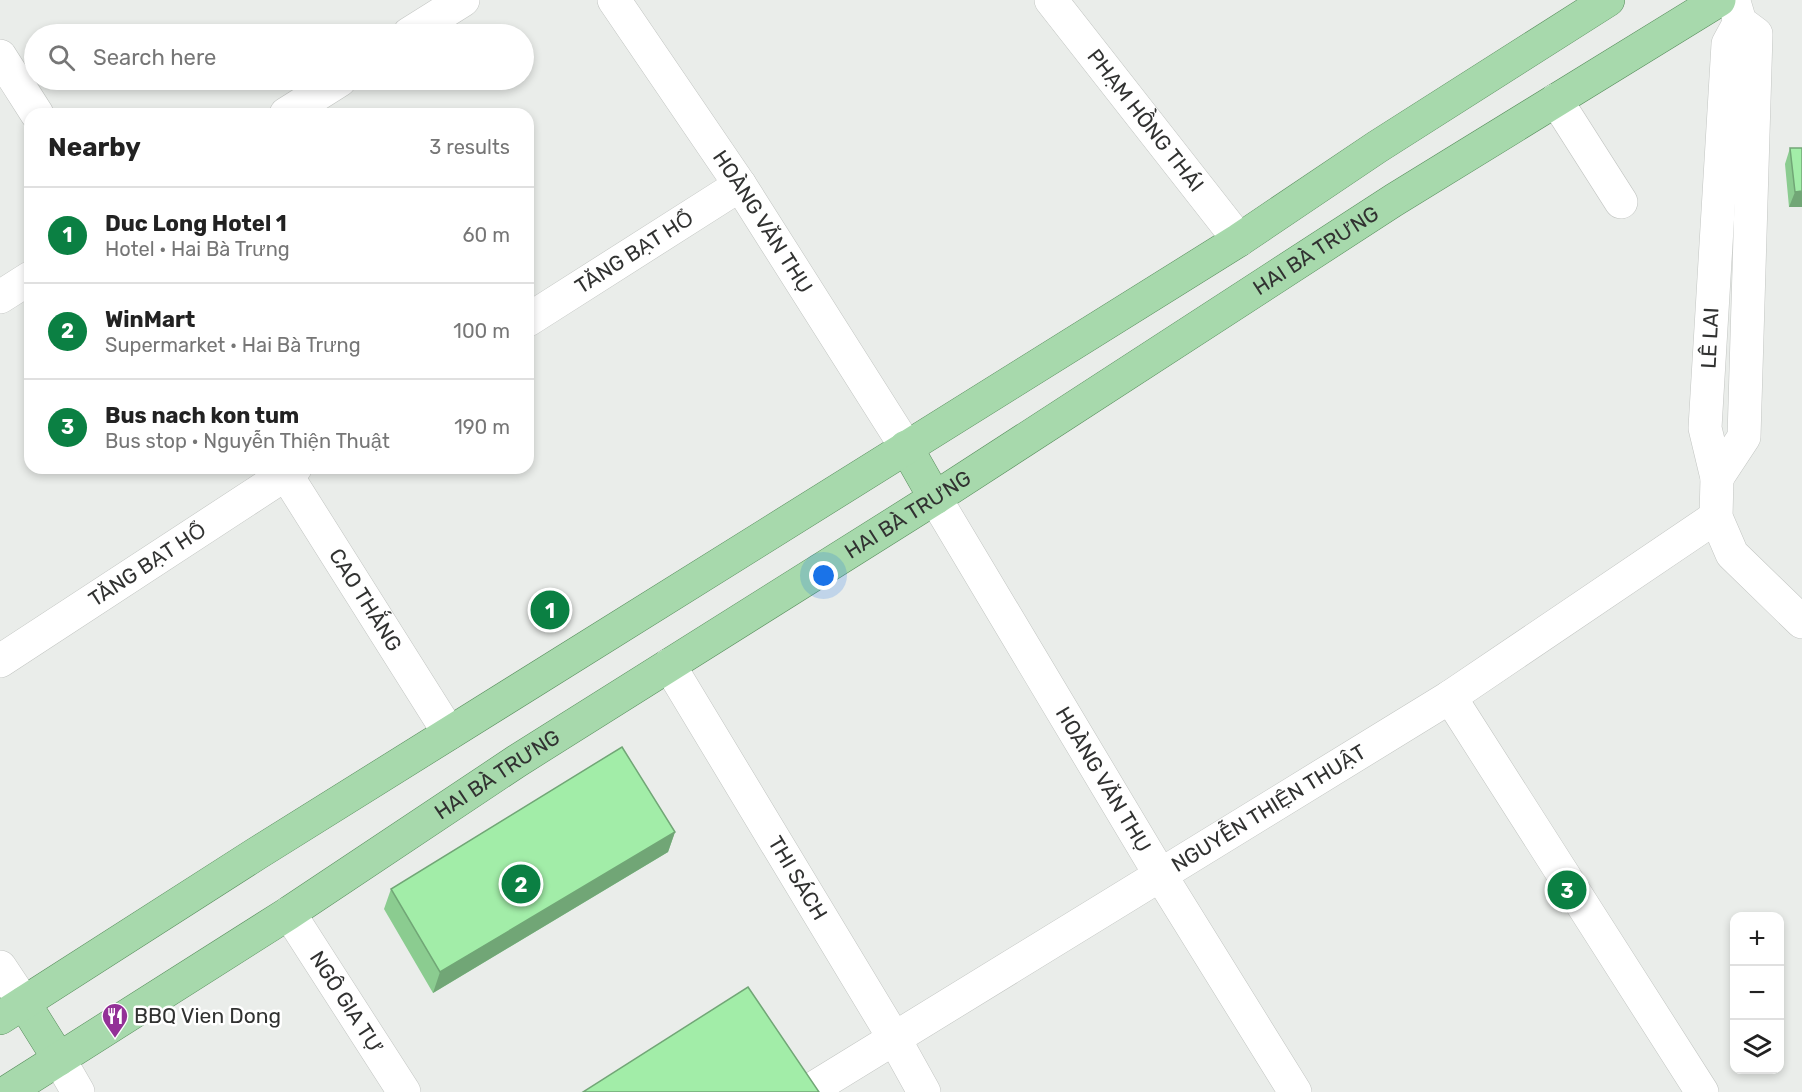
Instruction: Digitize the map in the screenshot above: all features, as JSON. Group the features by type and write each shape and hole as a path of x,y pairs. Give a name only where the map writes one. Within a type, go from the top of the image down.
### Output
{"main road":[{"path":"59,1059 12,1010 449,733 1239,240 1377,147 1608,0"},
{"name":"HAI BÀ TRƯNG","path":"7,1092 289,913 517,760 935,498 1394,200 1556,100 1731,7"},
{"path":"906,447 935,498"}],"street":[{"path":"425,24 463,0"},
{"name":"HOÀNG VĂN THỤ","path":"614,0 740,185 906,447"},
{"name":"PHẠM HỒNG THÁI","path":"1057,2 1239,240"},
{"name":"LÊ LAI","path":"1731,7 1705,428 1717,478 1716,517 1732,554 1802,622"},
{"path":"0,56 33,108"},
{"path":"296,108 324,90"},
{"path":"1556,100 1620,202"},
{"name":"TĂNG BẠT HỔ","path":"534,316 740,185"},
{"path":"0,297 24,282"},
{"name":"TĂNG BẠT HỔ","path":"0,661 281,474"},
{"name":"CAO THẮNG","path":"289,474 449,733"},
{"name":"HOÀNG VĂN THỤ","path":"935,498 1161,876 1295,1092"},
{"name":"NGUYỄN THIỆN THUẬT","path":"812,1089 1450,697 1716,517"},
{"name":"THI SÁCH","path":"669,665 894,1038 924,1092"},
{"path":"1450,697 1702,1092"},
{"name":"NGÔ GIA TỰ","path":"289,913 404,1092"},
{"path":"0,968 12,1010"},
{"path":"59,1059 78,1092"}],"building":[{"path":"1790,148 1802,148 1802,191 1795,192"},
{"path":"622,747 675,832 440,972 391,889"},
{"path":"748,987 819,1092 583,1092"}],"place":[{"name":"Duc Long Hotel 1","path":"550,610"},
{"name":"WinMart","path":"521,884"},
{"name":"Bus nach kon tum","path":"1567,890"},
{"name":"BBQ Vien Dong","path":"115,1039"}]}
